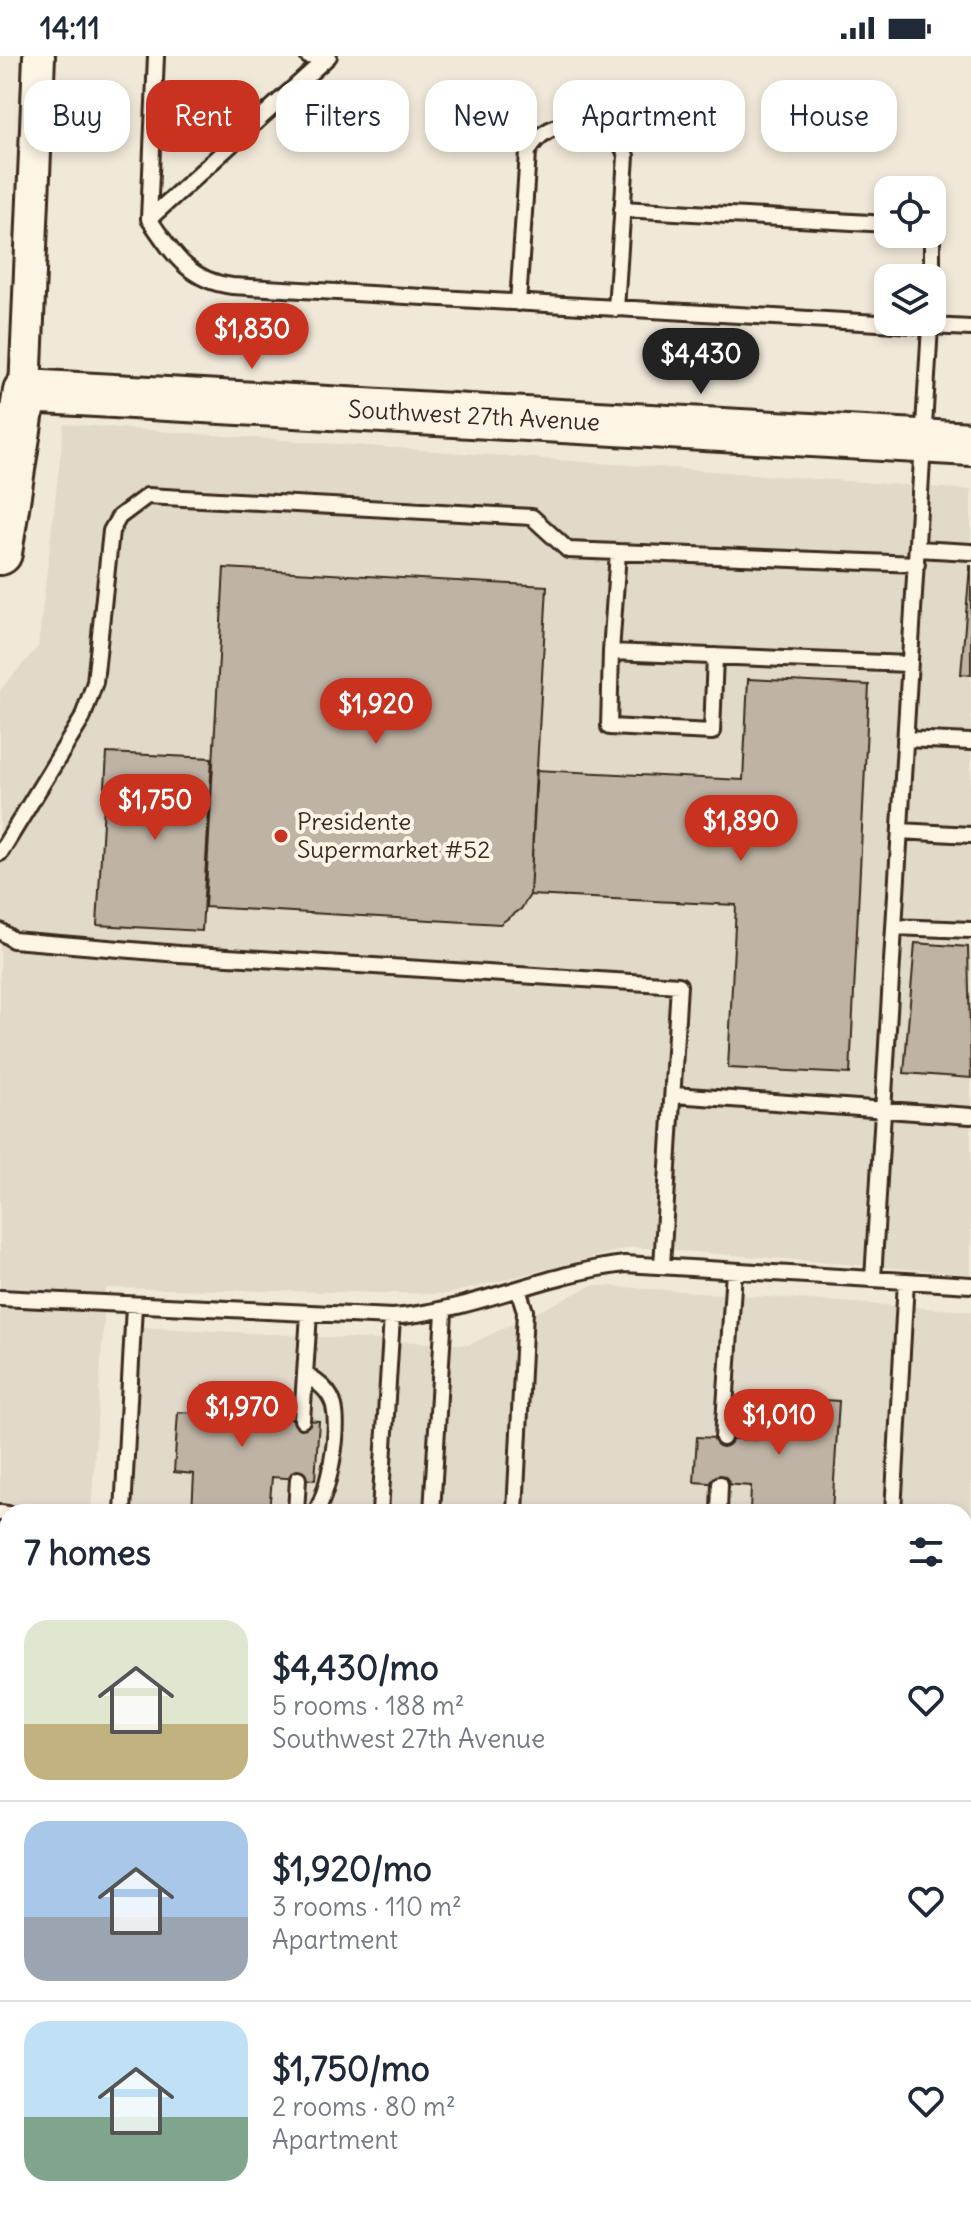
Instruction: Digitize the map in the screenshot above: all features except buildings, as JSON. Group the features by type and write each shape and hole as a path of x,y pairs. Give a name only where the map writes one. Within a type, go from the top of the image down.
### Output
{"street":[{"path":"0,553 8,389 39,56"},
{"name":"Southwest 27th Avenue","path":"8,389 971,444"}],"lane":[{"path":"156,56 149,219 178,261 211,284 874,321"},
{"path":"308,56 328,57"},
{"path":"149,219 328,57"},
{"path":"518,303 528,152 534,139 548,129 579,123 600,127 612,134 623,143 626,156 616,309"},
{"path":"622,209 874,223"},
{"path":"946,326 971,328"},
{"path":"873,1279 929,336"},
{"path":"0,853 82,719 95,682 111,531 119,517 147,496 532,517 568,550 917,564"},
{"path":"918,549 971,552"},
{"path":"618,552 609,727 712,732 715,656"},
{"path":"611,652 909,664"},
{"path":"905,739 971,742"},
{"path":"900,831 971,835"},
{"path":"894,927 971,930"},
{"path":"0,931 13,940 179,954 679,985 662,1266"},
{"path":"674,1095 971,1116"},
{"path":"0,1298 392,1317 444,1312 580,1269 625,1264 971,1285"},
{"path":"723,1438 734,1271"},
{"path":"893,1504 906,1281"},
{"path":"515,1504 525,1311 518,1289"},
{"path":"123,1504 134,1306"},
{"path":"432,1504 444,1312"},
{"path":"302,1420 309,1314"},
{"path":"380,1504 392,1317"},
{"path":"305,1374 324,1387 334,1406 331,1473 319,1504"},
{"path":"296,1504 298,1479"},
{"path":"719,1504 720,1484"}],"shaded area":[{"path":"64,424 971,490 971,1274 633,1247 448,1294 106,1288 92,1504 0,1504 0,690 38,647"},
{"path":"593,1285 971,1311 971,1504 114,1504 126,1326 469,1345"}],"place":[{"name":"Presidente Supermarket #52","path":"281,836"}]}
